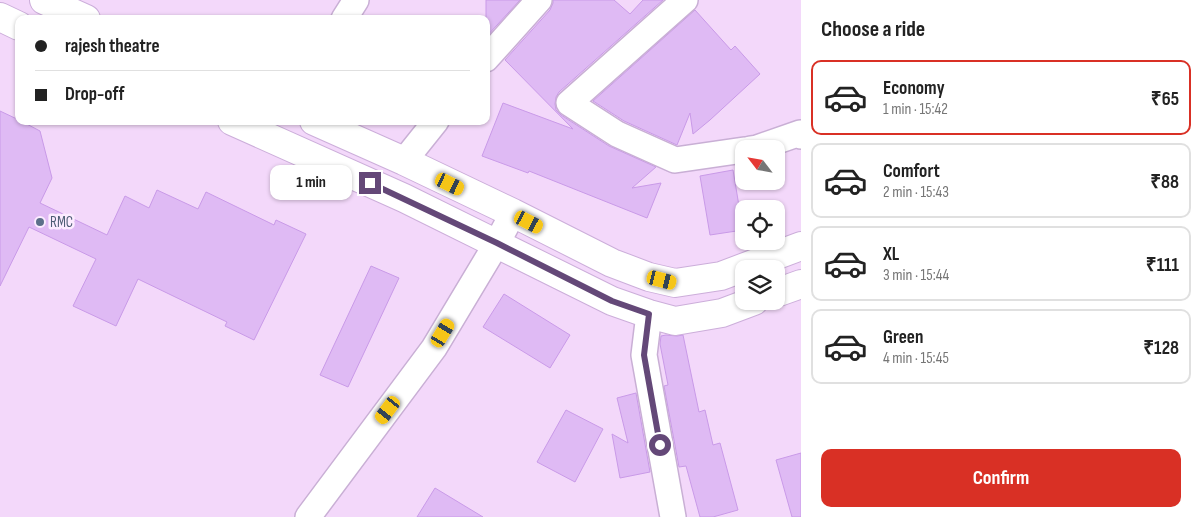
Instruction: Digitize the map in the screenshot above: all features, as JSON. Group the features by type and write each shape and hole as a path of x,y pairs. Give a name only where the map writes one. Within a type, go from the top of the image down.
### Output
{"main road":[{"path":"44,0 77,15"},
{"path":"0,17 15,24"},
{"path":"241,125 404,198 612,301 675,321 722,313 735,308"},
{"path":"323,125 513,213 612,264 649,277 674,283 721,276 801,246"},
{"path":"785,290 801,284"}],"street":[{"path":"347,15 356,0"},
{"path":"490,55 539,0"},
{"path":"685,0 569,103 617,134 675,160 735,151"},
{"path":"404,161 433,125"},
{"path":"779,140 800,133 801,136"},
{"path":"308,517 434,348 513,213"},
{"path":"649,314 644,355 673,517"}],"shaded area":[{"path":"0,0 801,0 801,517 0,517"}],"building":[{"path":"486,0 520,0 490,33 490,15 486,15"},
{"path":"553,0 614,0 630,14 643,0 663,0 559,92 555,104 556,110 561,115 609,146 656,167 632,188 661,183 647,218 529,171 528,173 482,156 503,103 573,129 505,60 550,10"},
{"path":"695,10 731,50 735,46 760,74 710,120 693,134 690,113 677,145 624,121 593,101"},
{"path":"0,111 15,118 15,125 29,125 40,131 52,178 40,203 107,235 125,196 149,208 157,190 198,209 206,192 274,225 276,220 306,234 254,340 225,326 227,322 138,279 116,326 73,306 96,259 29,227 0,286"},
{"path":"733,170 738,200 735,200 735,231 710,235 700,176"},
{"path":"371,266 399,278 348,387 320,375"},
{"path":"504,294 570,335 550,368 483,327"},
{"path":"683,335 699,412 705,410 713,445 720,443 738,510 713,517 700,517 686,466 679,467 664,386 668,385 660,344 661,336"},
{"path":"636,393 650,472 620,478 612,434 628,443 617,398"},
{"path":"566,410 603,429 575,482 537,462"},
{"path":"801,453 801,517 792,517 776,460"},
{"path":"435,488 483,517 417,517"}],"place":[{"name":"RMC","path":"40,222"}],"route":[{"path":"370,183 497,243 612,301 649,314 644,355 660,445"}]}
